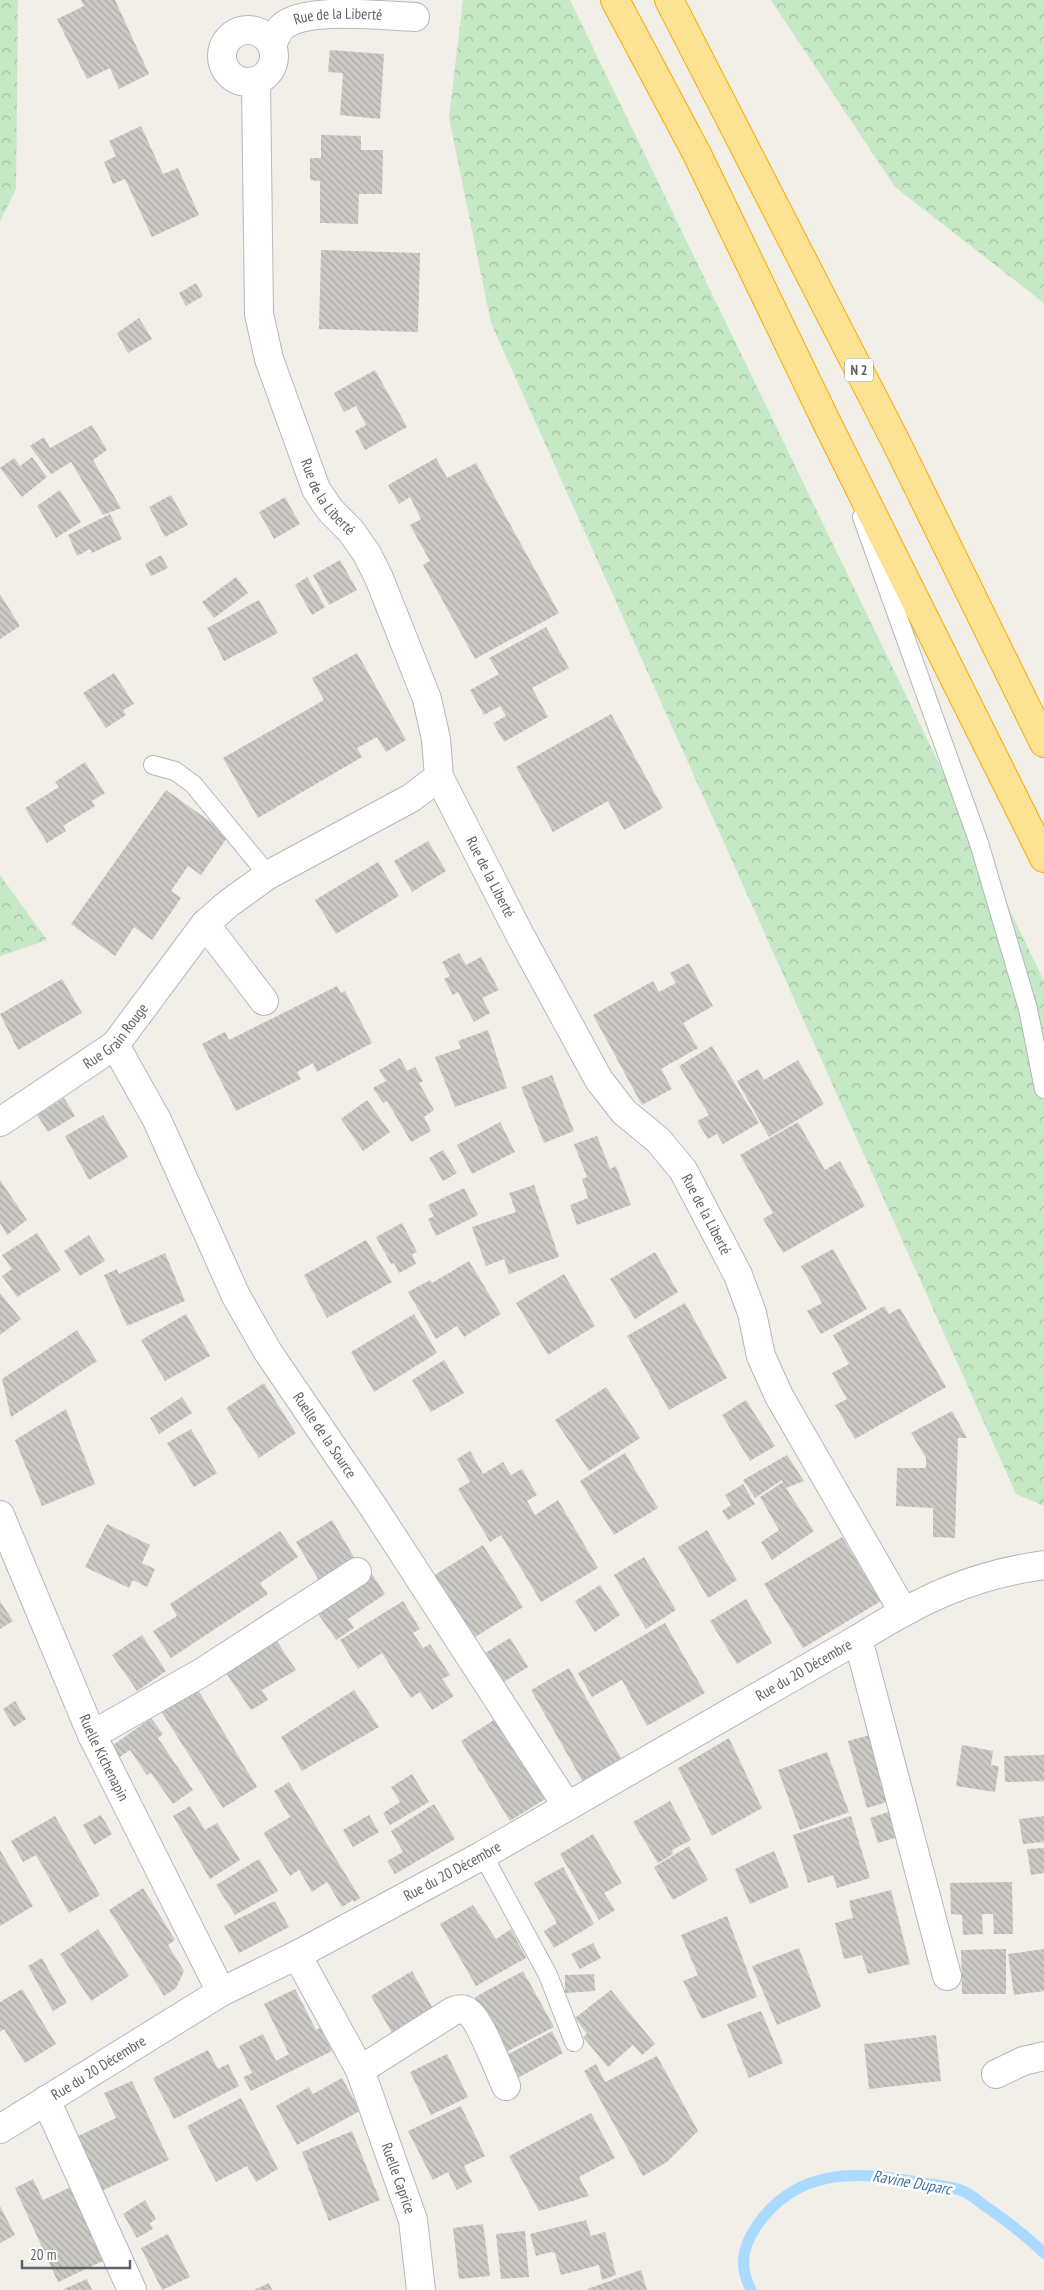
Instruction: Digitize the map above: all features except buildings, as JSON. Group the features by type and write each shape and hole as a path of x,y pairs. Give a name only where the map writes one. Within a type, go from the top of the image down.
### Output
{"highway":[{"path":"615,0 697,154 826,421 1044,858"},
{"name":"N 2","path":"669,0 896,442 1044,743"}],"street":[{"name":"Rue de la Liberté","path":"272,44 282,27 303,16 327,14 415,17"},
{"path":"242,30 254,30 264,35 272,44 275,55 273,66 266,75 256,82 239,80 226,70 222,58 224,46 232,36 242,30"},
{"name":"Rue de la Liberté","path":"256,82 259,314 269,359 316,489 330,510 351,530 367,554 379,578 427,699 436,738 439,777 521,937 600,1080 624,1112 658,1140 683,1170 738,1275 752,1313 761,1356 779,1396 903,1611"},
{"name":"Rue Grain Rouge","path":"0,1122 115,1045 205,924 229,903 268,875 411,798 439,777"},
{"path":"205,924 264,1001"},
{"name":"Ruelle de la Source","path":"115,1045 157,1120 236,1296 268,1352 372,1505 567,1806"},
{"name":"Ruelle Kichenapin","path":"0,1515 92,1735 222,1992"},
{"name":"Rue du 20 Décembre","path":"0,2129 222,1992 297,1955 483,1855 858,1639 903,1611 936,1594 1007,1570 1044,1565"},
{"path":"92,1735 201,1673 357,1572"},
{"name":"Rue du 20 Décembre","path":"858,1639 947,1976"},
{"name":"Ruelle Caprice","path":"297,1955 360,2070 413,2220 421,2290"},
{"path":"360,2070 461,2008 467,2011 477,2022 506,2086"},
{"path":"996,2074 1023,2061 1044,2056"},
{"name":"Rue du 20 Décembre","path":"46,2100 132,2290"}],"lane":[{"path":"826,421 908,642 978,843 1028,1009 1044,1089"},
{"path":"153,765 176,770 193,784 268,875"},
{"path":"483,1855 548,1975 574,2042"}],"green space":[{"path":"0,0 18,0 16,189 0,221"},
{"path":"463,0 570,0 1044,981 1044,1506 1016,1494 491,323 449,118"},
{"path":"771,0 1044,0 1044,303 895,187"},
{"path":"0,875 47,940 0,956"}],"waterway":[{"name":"Ravine Duparc","path":"751,2290 745,2273 745,2250 756,2227 772,2207 790,2193 809,2183 852,2175 898,2179 963,2191 1008,2222 1044,2253"}]}
